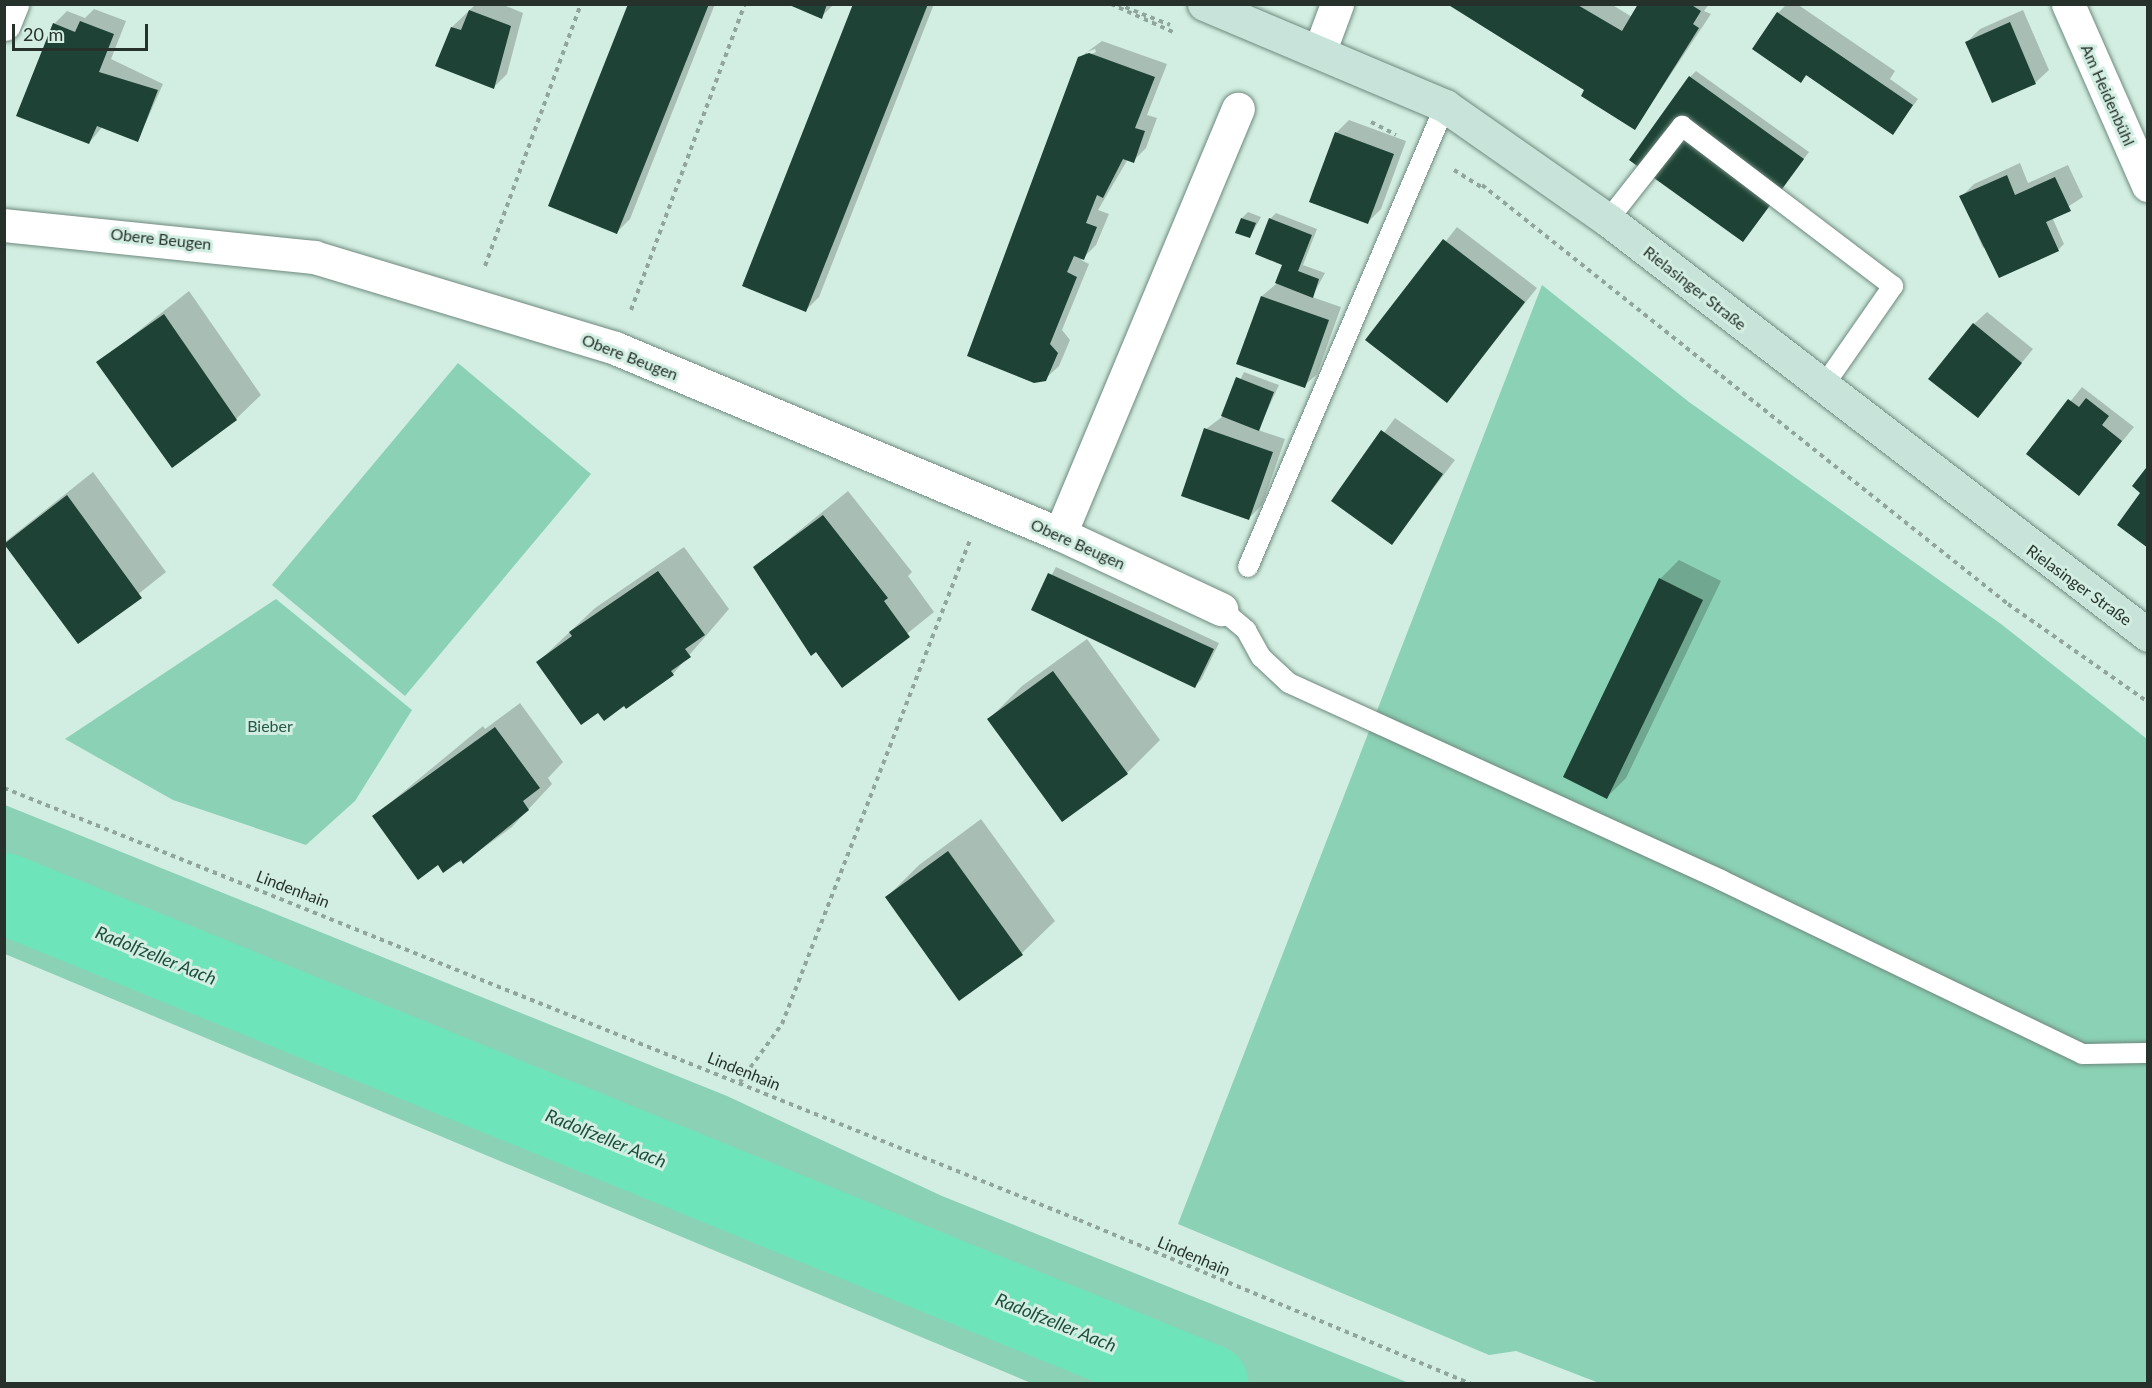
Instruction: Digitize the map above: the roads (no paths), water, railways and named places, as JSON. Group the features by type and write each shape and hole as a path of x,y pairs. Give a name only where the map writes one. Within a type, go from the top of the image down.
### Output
{"main road":[{"name":"Rielasinger Straße","path":"1204,4 1320,50 1445,106 1608,220 1822,388 2148,635"}],"street":[{"path":"4,24 12,4"},
{"path":"1320,50 1337,4"},
{"name":"Am Heidenbühl","path":"2068,4 2148,186"},
{"path":"1060,534 1238,109"},
{"name":"Obere Beugen","path":"4,225 314,257 615,348 1060,534 1221,609"}],"lane":[{"path":"1248,567 1445,106"},
{"path":"1608,220 1682,126 1893,286 1822,388"},
{"path":"1221,609 1246,630 1261,657 1289,683 1721,880 2082,1054 2148,1053"}],"waterway":[{"name":"Radolfzeller Aach","path":"4,893 1208,1384"}],"park label":[{"name":"Bieber","path":"270,726"}]}
